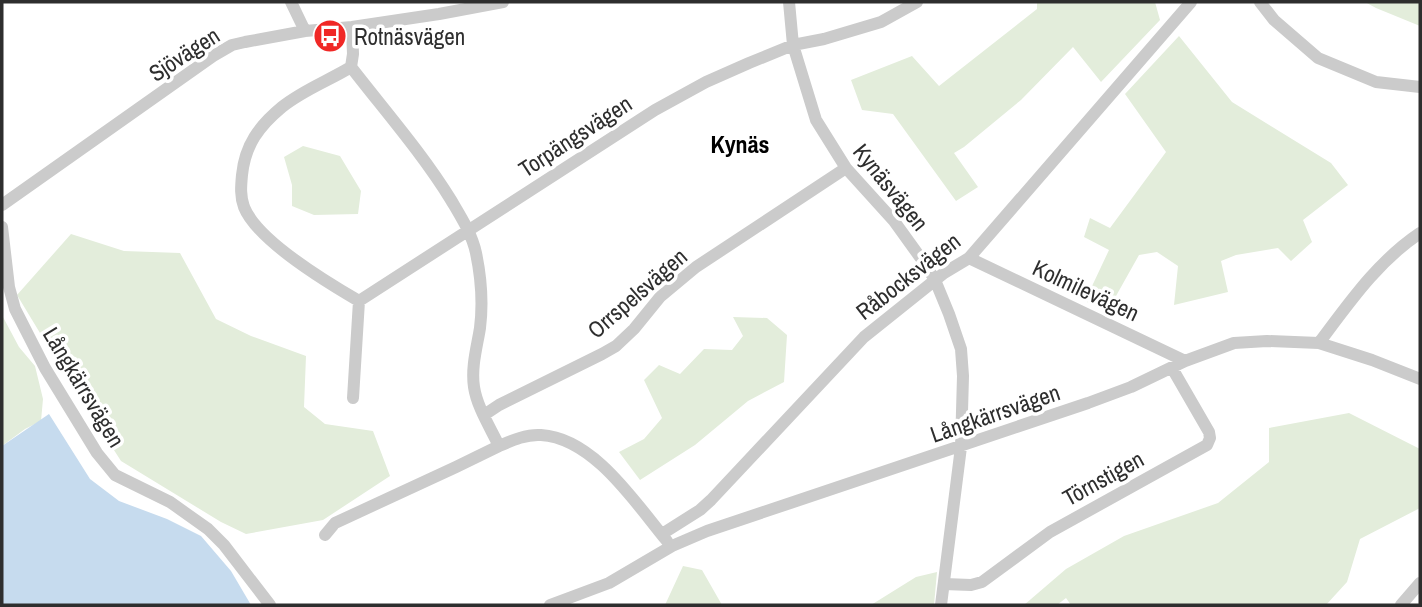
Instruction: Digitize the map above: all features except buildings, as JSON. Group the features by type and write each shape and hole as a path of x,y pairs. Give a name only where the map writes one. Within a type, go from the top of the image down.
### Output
{"street":[{"path":"291,2 305,32"},
{"name":"Sjövägen","path":"2,205 232,45 503,2"},
{"name":"Kynäsvägen","path":"789,2 793,45 816,120 846,168 894,221 916,251 935,280 954,324 963,362 961,447 941,605"},
{"name":"Torpängsvägen","path":"359,302 608,139 706,82 793,45 881,22 917,2"},
{"name":"Råbocksvägen","path":"662,534 711,500 864,337 935,280 969,258 1191,2"},
{"path":"1260,2 1274,20 1318,58 1376,82 1420,87"},
{"path":"352,27 351,67 441,184 468,230 476,252 481,281 481,325 474,374 475,391 499,446"},
{"path":"351,67 294,98 260,127 248,148 241,193 248,216 267,236 324,280 359,302 353,398"},
{"name":"Orrspelsvägen","path":"484,415 616,346 660,297 696,267 846,168"},
{"name":"Långkärrsvägen","path":"2,227 9,287 15,309 45,368 96,453 115,475 170,502 208,529 224,545 270,605"},
{"path":"1319,343 1361,287 1403,244 1420,233"},
{"name":"Kolmilevägen","path":"969,258 1185,361"},
{"name":"Långkärrsvägen","path":"550,605 610,583 672,546 707,531 1088,404 1185,361 1234,343 1319,343 1420,379"},
{"name":"Törnstigen","path":"944,584 971,585 982,582 1050,532 1207,445 1209,432 1172,368"},
{"path":"326,535 335,523 499,446 515,439 541,435 559,438 599,463 672,546"},
{"path":"1401,605 1420,583"}],"green space":[{"path":"1037,2 1155,2 1160,20 1101,82 1073,47 1021,100 954,153 978,187 956,201 893,114 862,110 851,80 912,56 939,86 1037,9"},
{"path":"1365,2 1420,2 1420,26 1376,8"},
{"path":"1179,36 1232,102 1331,163 1348,185 1303,220 1312,242 1291,261 1278,248 1236,255 1221,261 1228,292 1174,305 1178,266 1157,252 1139,255 1107,312 1085,301 1109,250 1084,237 1090,218 1110,228 1166,152 1125,94"},
{"path":"303,146 340,156 361,191 358,214 314,215 292,206 292,185 284,157"},
{"path":"71,234 124,251 180,253 216,319 251,336 306,356 304,407 325,424 373,431 390,476 323,520 246,534 221,522 121,461 17,295"},
{"path":"2,309 3,317 19,347 35,366 43,399 41,421 2,446"},
{"path":"733,317 767,318 787,335 784,382 748,401 695,445 640,480 619,452 644,439 662,418 644,380 659,365 680,374 704,349 732,350 743,336"},
{"path":"1349,413 1420,449 1420,508 1360,539 1347,582 1326,605 1071,605 1066,598 1057,605 1024,605 1066,569 1124,536 1218,503 1269,462 1269,428"},
{"path":"683,566 702,570 722,605 665,605"},
{"path":"937,572 934,605 871,605 916,577"}],"water":[{"path":"49,414 90,479 119,501 167,519 201,536 231,571 251,605 2,605 2,446"}],"place":[{"name":"Rotnäsvägen","path":"330,36"}],"district":[{"name":"Kynäs","path":"740,144"}]}
